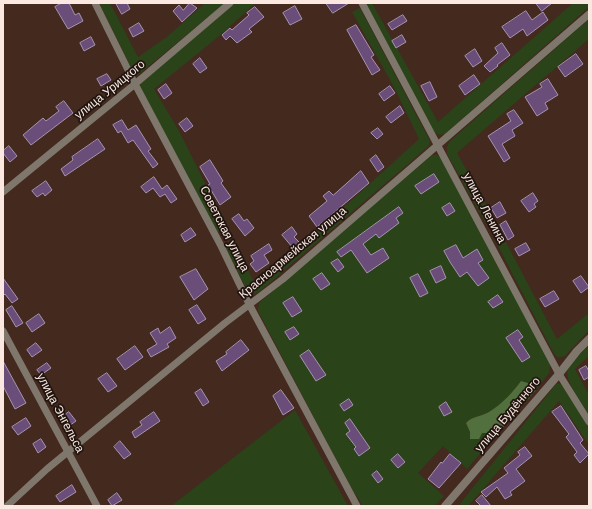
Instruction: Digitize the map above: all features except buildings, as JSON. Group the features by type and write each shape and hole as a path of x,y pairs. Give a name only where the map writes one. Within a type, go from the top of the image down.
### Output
{"street":[{"name":"Советская улица","path":"95,3 135,84 220,244 249,304 357,506"},
{"name":"улица Урицкого","path":"3,192 135,84 230,3"},
{"name":"улица Ленина","path":"362,3 559,374 589,422"},
{"name":"Красноармейская улица","path":"7,506 68,452 249,304 283,279 589,14"},
{"name":"улица Энгельса","path":"3,331 97,506"},
{"name":"улица Будённого","path":"445,506 559,374 576,351 589,339"}],"green space":[{"path":"99,3 110,3 138,57 168,36 205,3 225,3 138,75 134,74"},
{"path":"235,3 256,3 218,37 154,89 178,129 227,227 217,232 140,87 141,83"},
{"path":"365,3 372,3 438,122 573,3 589,3 589,7 445,134 439,135 433,131"},
{"path":"360,8 430,141 429,146 259,292 253,294 248,292 225,247 233,240 255,284 292,254 419,139 395,89 352,12"},
{"path":"589,19 589,39 457,153 494,219 486,224 447,154 447,147 450,141"},
{"path":"432,155 437,155 441,158 551,362 549,373 536,390 528,383 521,381 510,394 489,412 471,419 466,423 470,432 470,438 482,433 498,433 467,469 443,446 418,473 444,496 435,506 363,506 350,486 258,311 259,303"},
{"path":"506,242 557,339 589,313 589,330 565,356 558,358 554,354 498,246"},
{"path":"589,345 589,356 575,369 589,395 589,415 574,392 567,373 572,362"},
{"path":"521,381 528,383 536,390 498,433 482,433 479,439 470,439 470,432 466,423 471,419 489,412 510,394"},
{"path":"557,383 563,385 589,426 589,445 559,401 470,504 468,506 458,506"},
{"path":"295,410 348,506 171,506"}]}
